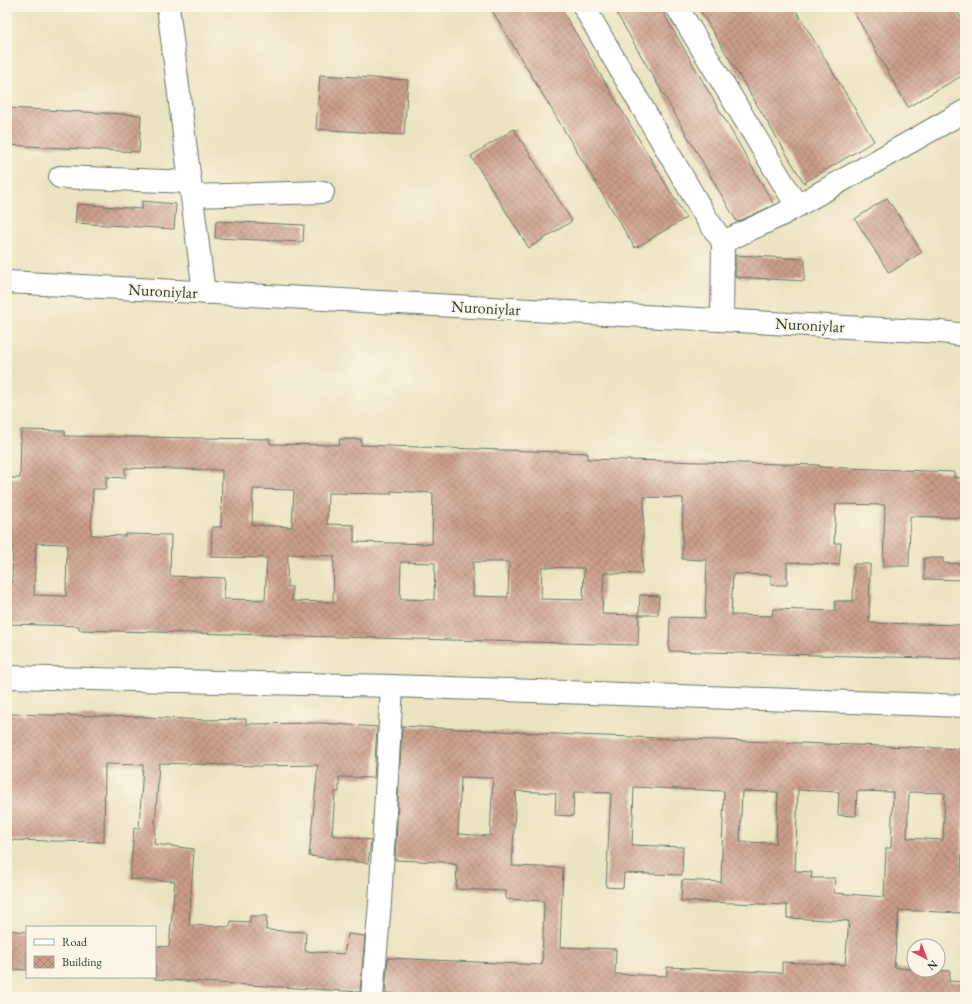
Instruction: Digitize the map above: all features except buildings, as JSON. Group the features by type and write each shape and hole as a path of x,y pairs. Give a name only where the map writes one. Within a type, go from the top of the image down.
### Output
{"street":[{"path":"168,7 204,293"},
{"path":"584,7 707,219 723,242 722,320"},
{"path":"677,7 797,206"},
{"path":"723,242 797,206 965,111"},
{"path":"60,177 191,189 323,192"},
{"name":"Nuroniylar","path":"7,282 722,320 965,335"},
{"path":"7,677 392,686 965,706"},
{"path":"372,997 380,903 392,686"}]}
